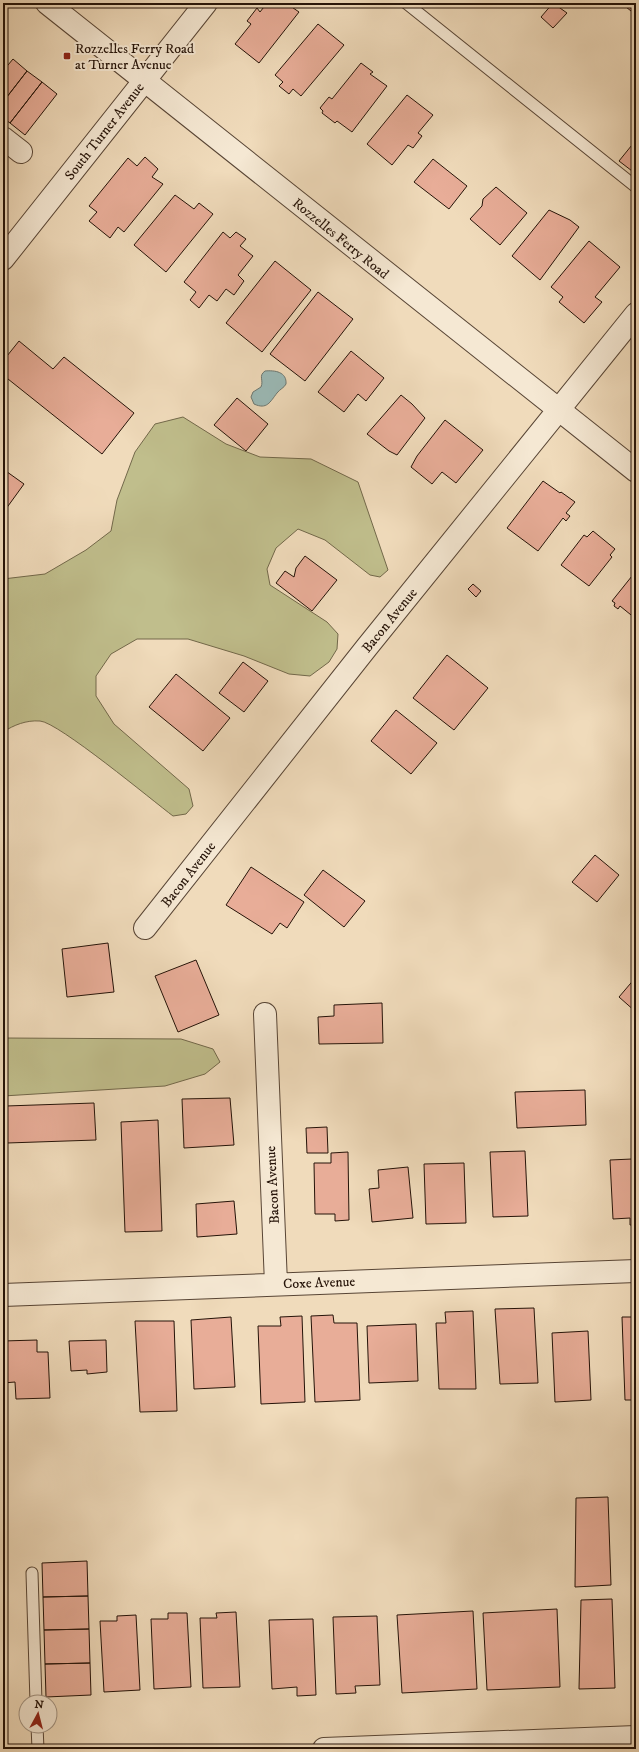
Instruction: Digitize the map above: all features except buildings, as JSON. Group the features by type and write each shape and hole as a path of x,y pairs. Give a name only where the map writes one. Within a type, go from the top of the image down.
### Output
{"street":[{"name":"Rozzelles Ferry Road","path":"47,3 636,471"},
{"name":"South Turner Avenue","path":"3,260 206,3"},
{"path":"3,138 21,152"},
{"name":"Bacon Avenue","path":"145,928 558,409 636,314"},
{"name":"Bacon Avenue","path":"265,1014 276,1284"},
{"name":"Coxe Avenue","path":"3,1295 636,1271"},
{"path":"324,1749 636,1737"}],"lane":[{"path":"406,3 636,187"},
{"path":"32,1573 36,1694"},
{"path":"37,1734 38,1749"}],"shaded area":[{"path":"183,417 226,444 260,457 311,459 358,482 388,570 380,577 370,575 325,540 298,529 276,548 267,569 270,585 327,622 338,634 337,649 329,662 310,676 289,674 244,656 188,639 137,639 111,654 96,676 96,696 114,724 189,789 193,806 186,814 173,816 85,748 66,734 50,725 40,721 30,721 16,725 3,732 3,579 45,574 86,550 111,531 117,500 135,452 155,424"},
{"path":"3,1037 181,1039 213,1049 220,1062 205,1074 165,1086 3,1096"}],"water":[{"path":"265,371 273,371 282,374 285,377 286,384 268,404 265,406 258,406 254,404 251,397 253,392 261,387 261,376"}],"place":[{"name":"Rozzelles Ferry Road at Turner Avenue","path":"67,56"}]}
